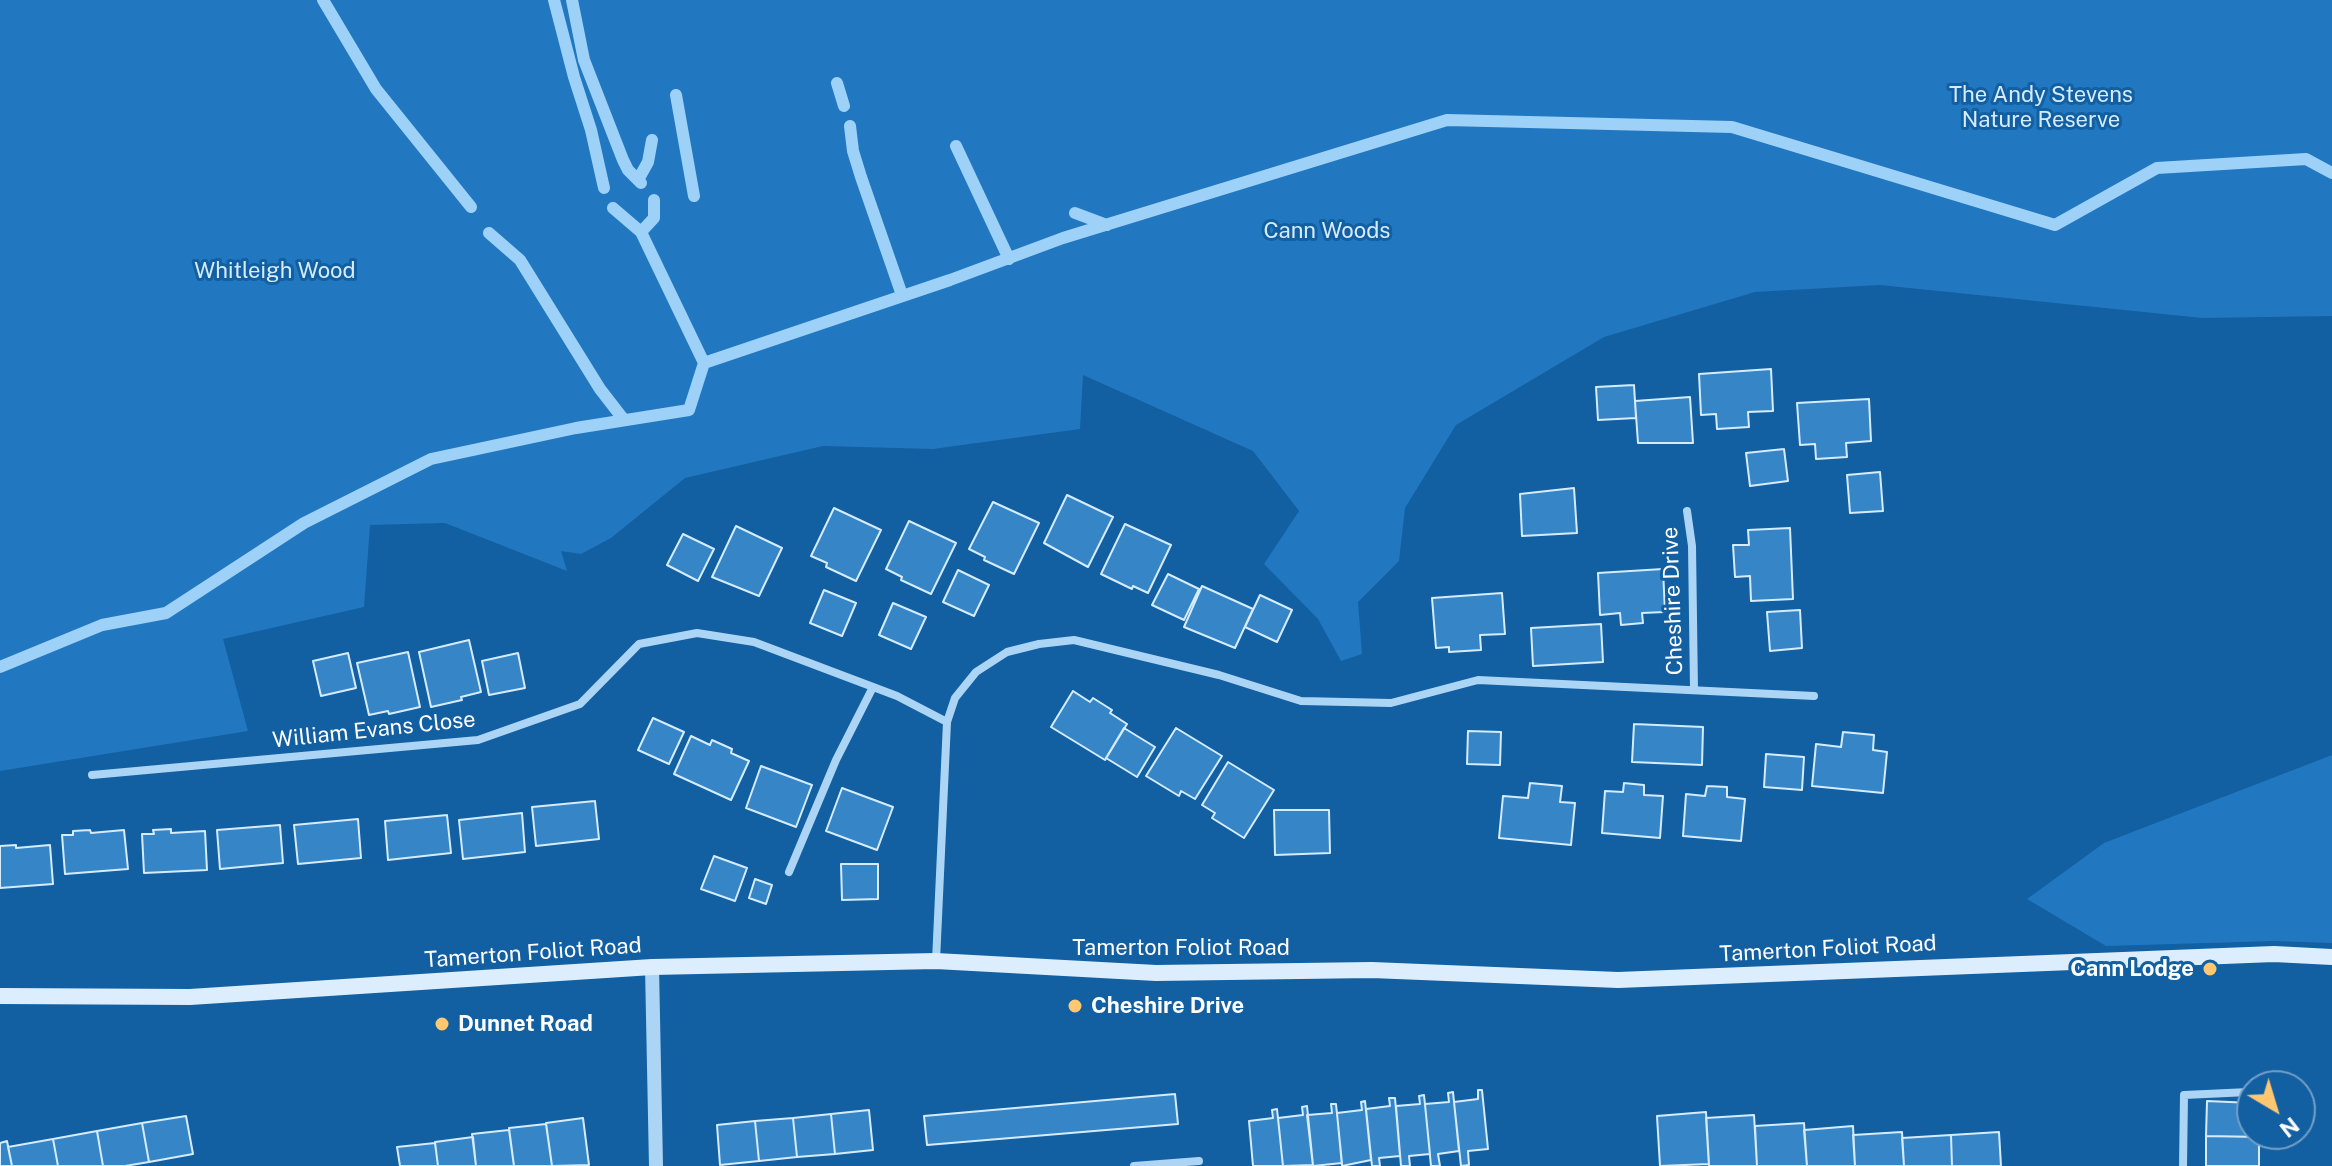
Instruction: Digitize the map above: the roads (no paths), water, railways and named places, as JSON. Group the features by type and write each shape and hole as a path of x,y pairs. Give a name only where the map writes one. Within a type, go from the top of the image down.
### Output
{"main road":[{"name":"Tamerton Foliot Road","path":"0,996 190,997 652,967 936,961 1156,973 1372,970 1618,980 2274,954 2332,957"},
{"name":"Tamerton Foliot Road","path":"0,1003 31,995"}],"street":[{"name":"Cheshire Drive","path":"1687,511 1692,546 1694,690"},
{"name":"William Evans Close","path":"92,775 478,740 580,704 639,644 697,633 754,642 873,687 947,722"},
{"name":"Cheshire Drive","path":"936,961 947,722 955,698 976,672 1007,652 1074,640 1219,675 1301,701 1391,703 1478,680 1814,696"},
{"path":"789,872 836,760 873,687"},
{"path":"652,967 656,1166"},
{"path":"2183,1166 2184,1095 2236,1093"},
{"path":"1134,1166 1199,1161"}],"waterway":[{"path":"323,0 376,89 471,207"},
{"path":"554,0 604,188"},
{"path":"572,0 584,60 623,160 641,183"},
{"path":"837,83 844,106"},
{"path":"676,95 694,196"},
{"path":"0,667 102,625 166,613 304,523 431,459 576,428 689,410 704,363 950,280 1063,238 1447,120 1732,127 2055,225 2157,168 2306,159 2332,173"},
{"path":"850,126 853,151 902,295"},
{"path":"638,180 648,162 652,140"},
{"path":"956,146 1009,259"},
{"path":"641,232 654,218 654,200"},
{"path":"613,208 641,232 704,363"},
{"path":"1075,213 1107,225"},
{"path":"489,233 520,260 600,389 624,420"}],"place":[{"name":"Cann Lodge","path":"2210,969"},
{"name":"Cheshire Drive","path":"1075,1006"},
{"name":"Dunnet Road","path":"442,1024"}],"park label":[{"name":"The Andy Stevens Nature Reserve","path":"2041,108"},
{"name":"Cann Woods","path":"1327,231"},
{"name":"Whitleigh Wood","path":"275,271"}]}
